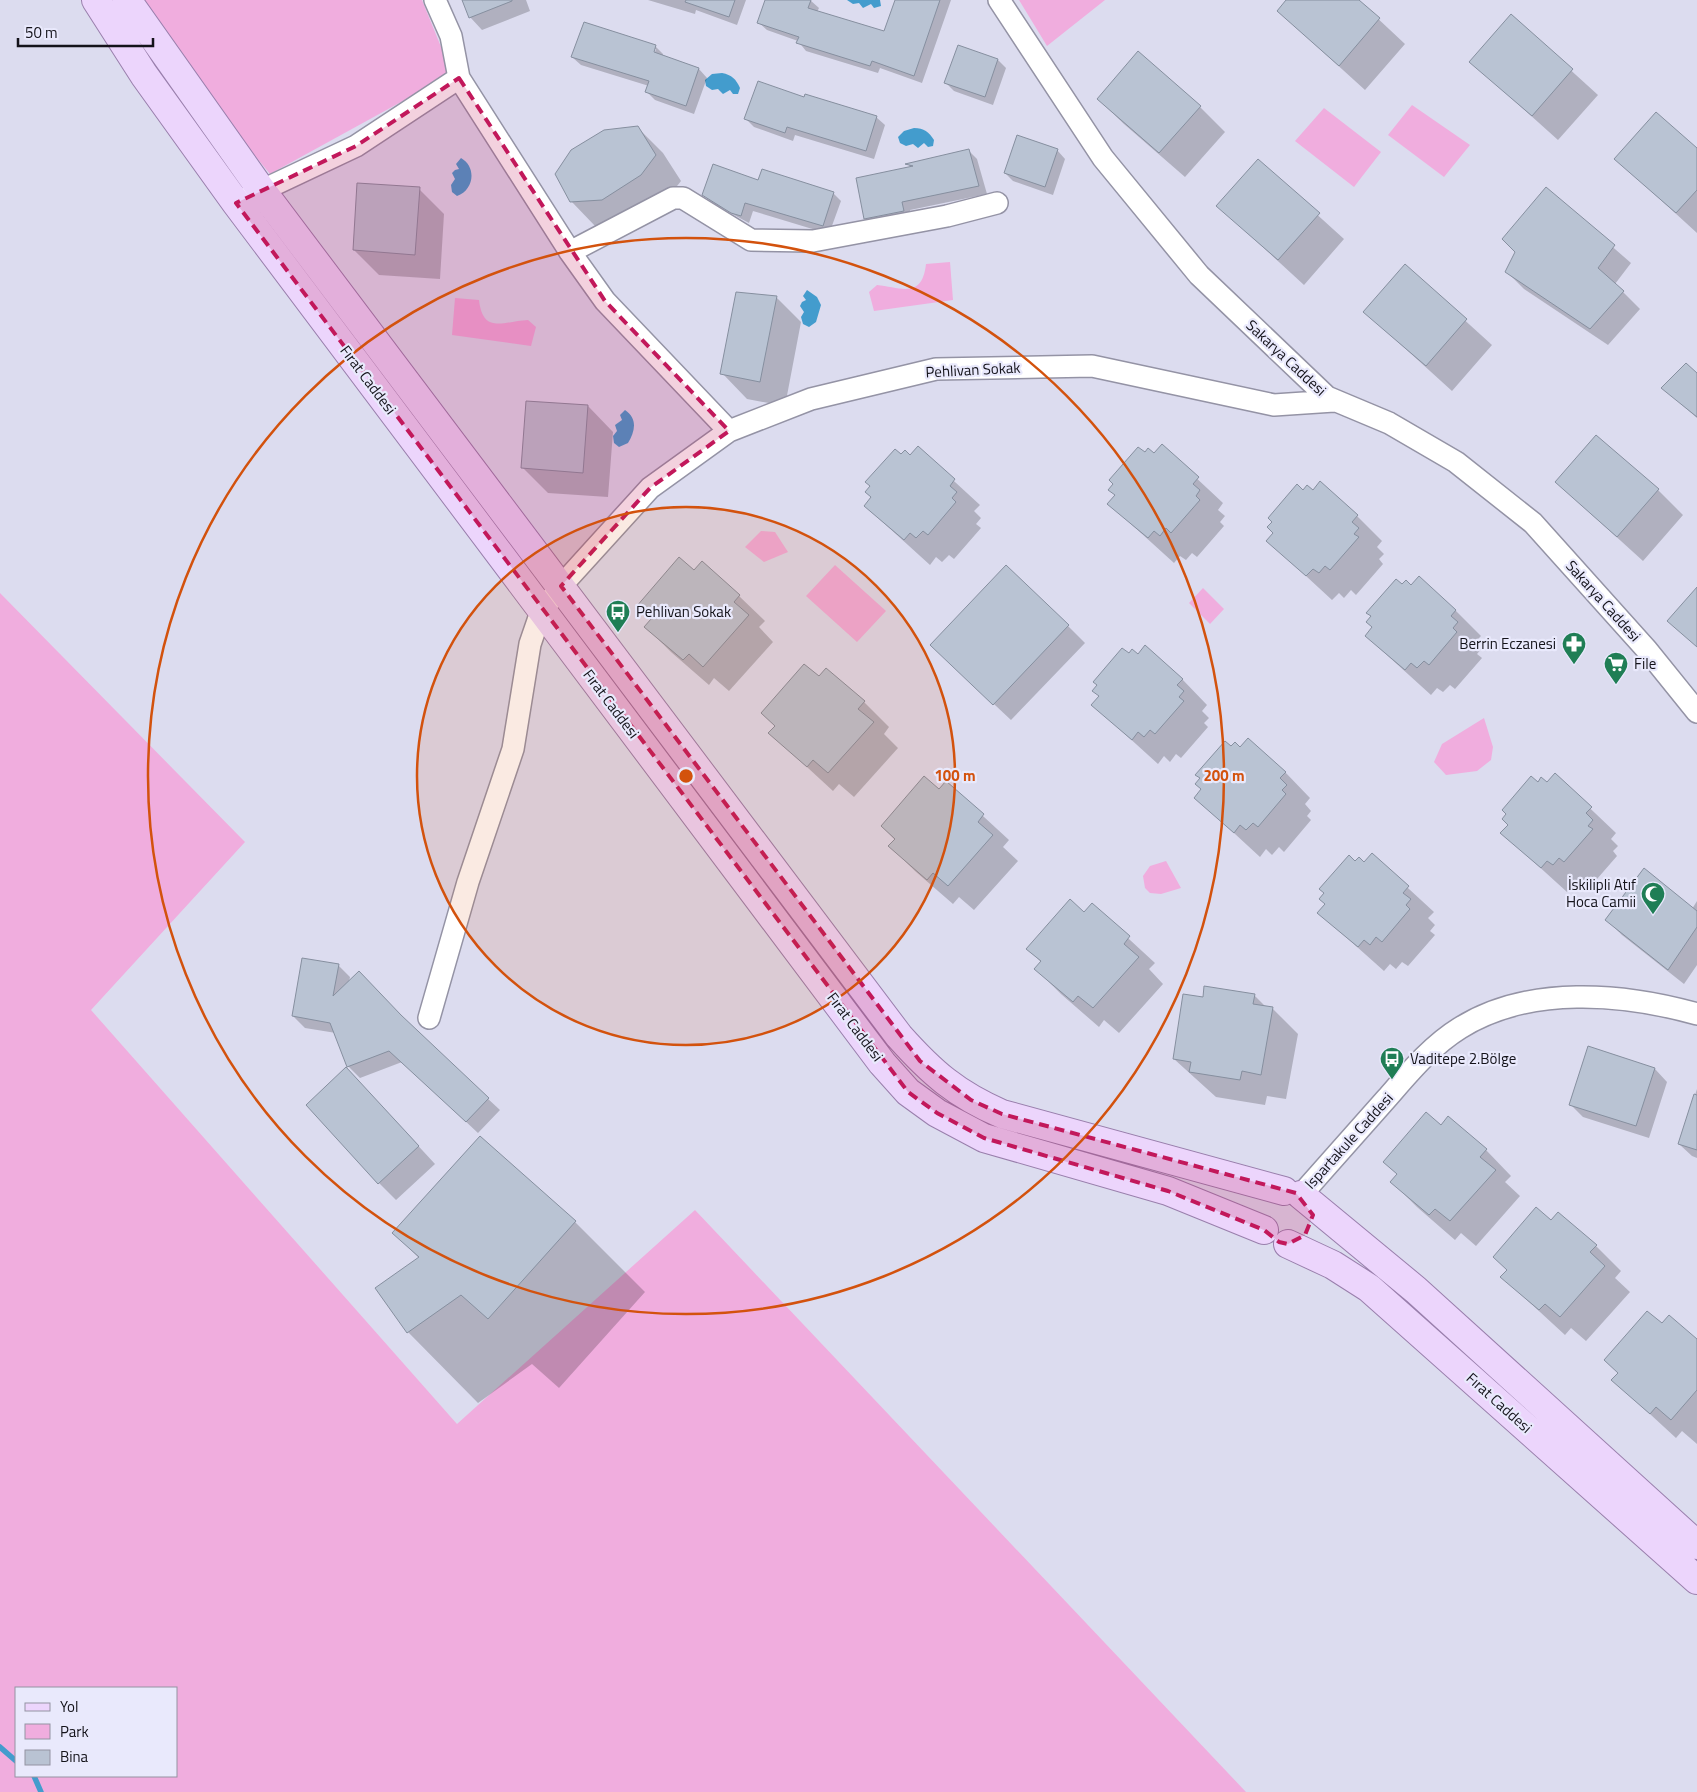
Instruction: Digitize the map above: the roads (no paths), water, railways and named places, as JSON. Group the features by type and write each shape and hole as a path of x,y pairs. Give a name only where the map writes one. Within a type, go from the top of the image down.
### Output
{"main road":[{"name":"Fırat Caddesi","path":"96,0 144,75 236,203 541,612 882,1063 908,1092 937,1113 984,1138 1168,1191 1264,1230"},
{"name":"Fırat Caddesi","path":"127,0 262,191 899,1036 920,1061 970,1100 1002,1114 1292,1193 1416,1290 1697,1545"},
{"path":"1292,1193 1311,1208 1313,1215 1312,1223 1305,1235 1288,1244 1273,1239 1264,1230 1262,1218 1266,1204 1275,1194 1292,1193"},
{"name":"Fırat Caddesi","path":"1288,1244 1333,1265 1369,1288 1697,1580"}],"street":[{"path":"435,0 451,36 459,78 570,252 605,301 729,431"},
{"name":"Sakarya Caddesi","path":"999,0 1103,158 1199,275 1327,397 1389,423 1456,462 1533,523 1647,650 1697,712"},
{"path":"236,203 356,146 459,78"},
{"path":"570,252 673,198 683,198 750,240 813,241 947,216 997,203"},
{"name":"Pehlivan Sokak","path":"429,1018 468,882 513,749 530,644 541,612 561,586 650,488 729,431 811,399 936,369 1092,366 1274,406 1334,401"},
{"name":"Ispartakule Caddesi","path":"1292,1193 1428,1053 1460,1028 1490,1013 1534,1000 1580,998 1671,1006 1697,1014"}],"water":[{"path":"847,0 880,0 881,6 874,8 871,4 863,8 859,3 853,4"},
{"path":"722,73 731,76 735,80 740,88 738,94 733,94 730,90 723,94 718,89 712,90 706,86 705,80 712,74"},
{"path":"914,128 928,133 934,140 933,146 928,147 924,143 918,148 913,144 906,146 900,143 898,137 904,131"},
{"path":"461,158 470,167 471,178 467,189 457,196 452,192 451,185 455,179 452,173 459,169 456,164"},
{"path":"807,290 817,297 821,305 816,322 809,327 803,324 801,317 804,312 800,306 806,300 803,296"},
{"path":"625,410 634,421 634,430 628,443 619,447 614,443 613,436 617,431 615,425 622,420 620,415"}],"waterway":[{"path":"0,1747 15,1760"},
{"path":"34,1777 41,1792"}],"place":[{"name":"Pehlivan Sokak","path":"618,633"},
{"name":"Berrin Eczanesi","path":"1574,665"},
{"name":"File","path":"1616,685"},
{"name":"İskilipli Atıf Hoca Camii","path":"1653,915"},
{"name":"Vaditepe 2.Bölge","path":"1392,1080"}]}
